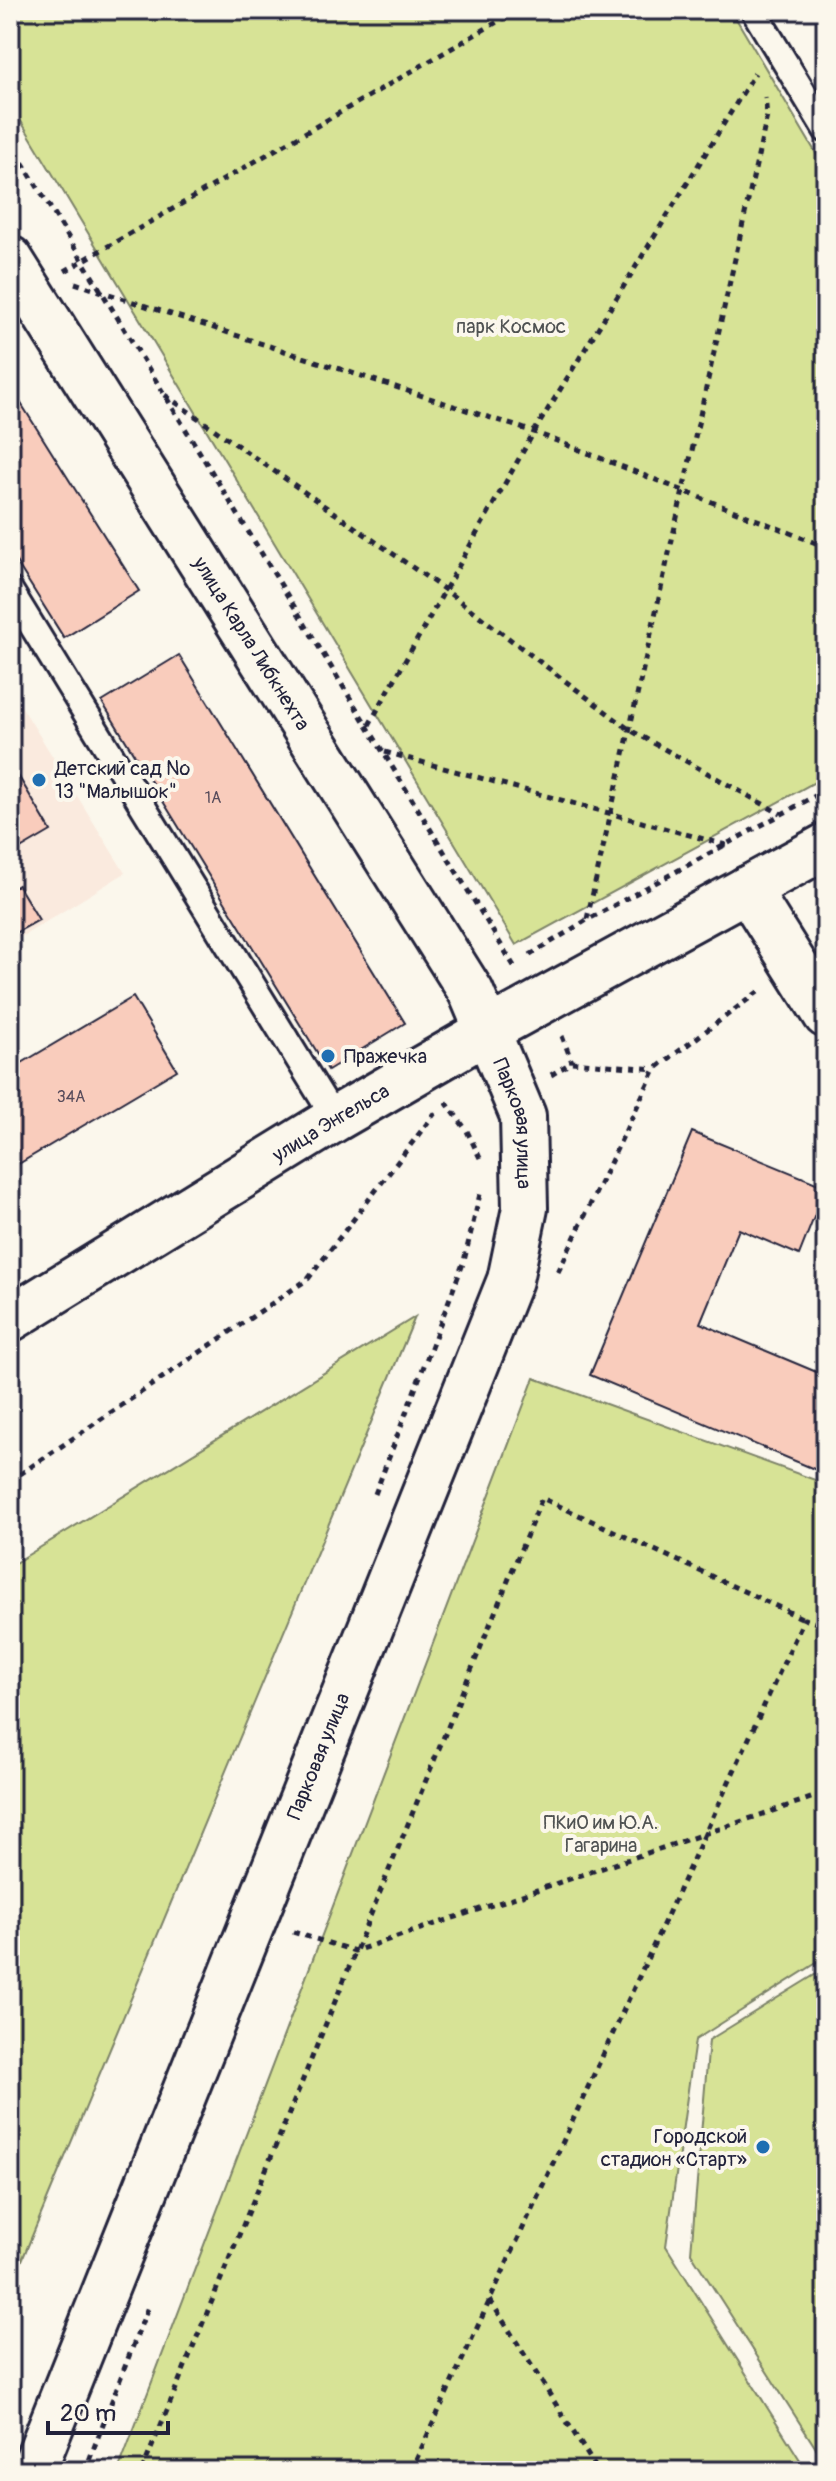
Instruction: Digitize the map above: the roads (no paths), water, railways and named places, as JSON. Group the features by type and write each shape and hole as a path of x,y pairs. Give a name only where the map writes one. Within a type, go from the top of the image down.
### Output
{"street":[{"name":"улица Карла Либкнехта","path":"10,259 480,1011"},
{"name":"улица Энгельса","path":"12,1314 335,1119 480,1011 747,889 826,846"},
{"path":"747,889 826,1015"},
{"name":"Парковая улица","path":"33,2471 510,1280 525,1208 523,1116 480,1011"}],"lane":[{"path":"761,10 755,13 826,130"},
{"path":"10,590 335,1119"}],"place":[{"name":"Детский сад № 13 \"Малышок\"","path":"39,780"},
{"name":"Пражечка","path":"328,1056"},
{"name":"Городской стадион «Старт»","path":"763,2147"}],"park label":[{"name":"парк Космос","path":"511,326"},
{"name":"ПКиО им Ю.А. Гагарина","path":"601,1834"}]}
